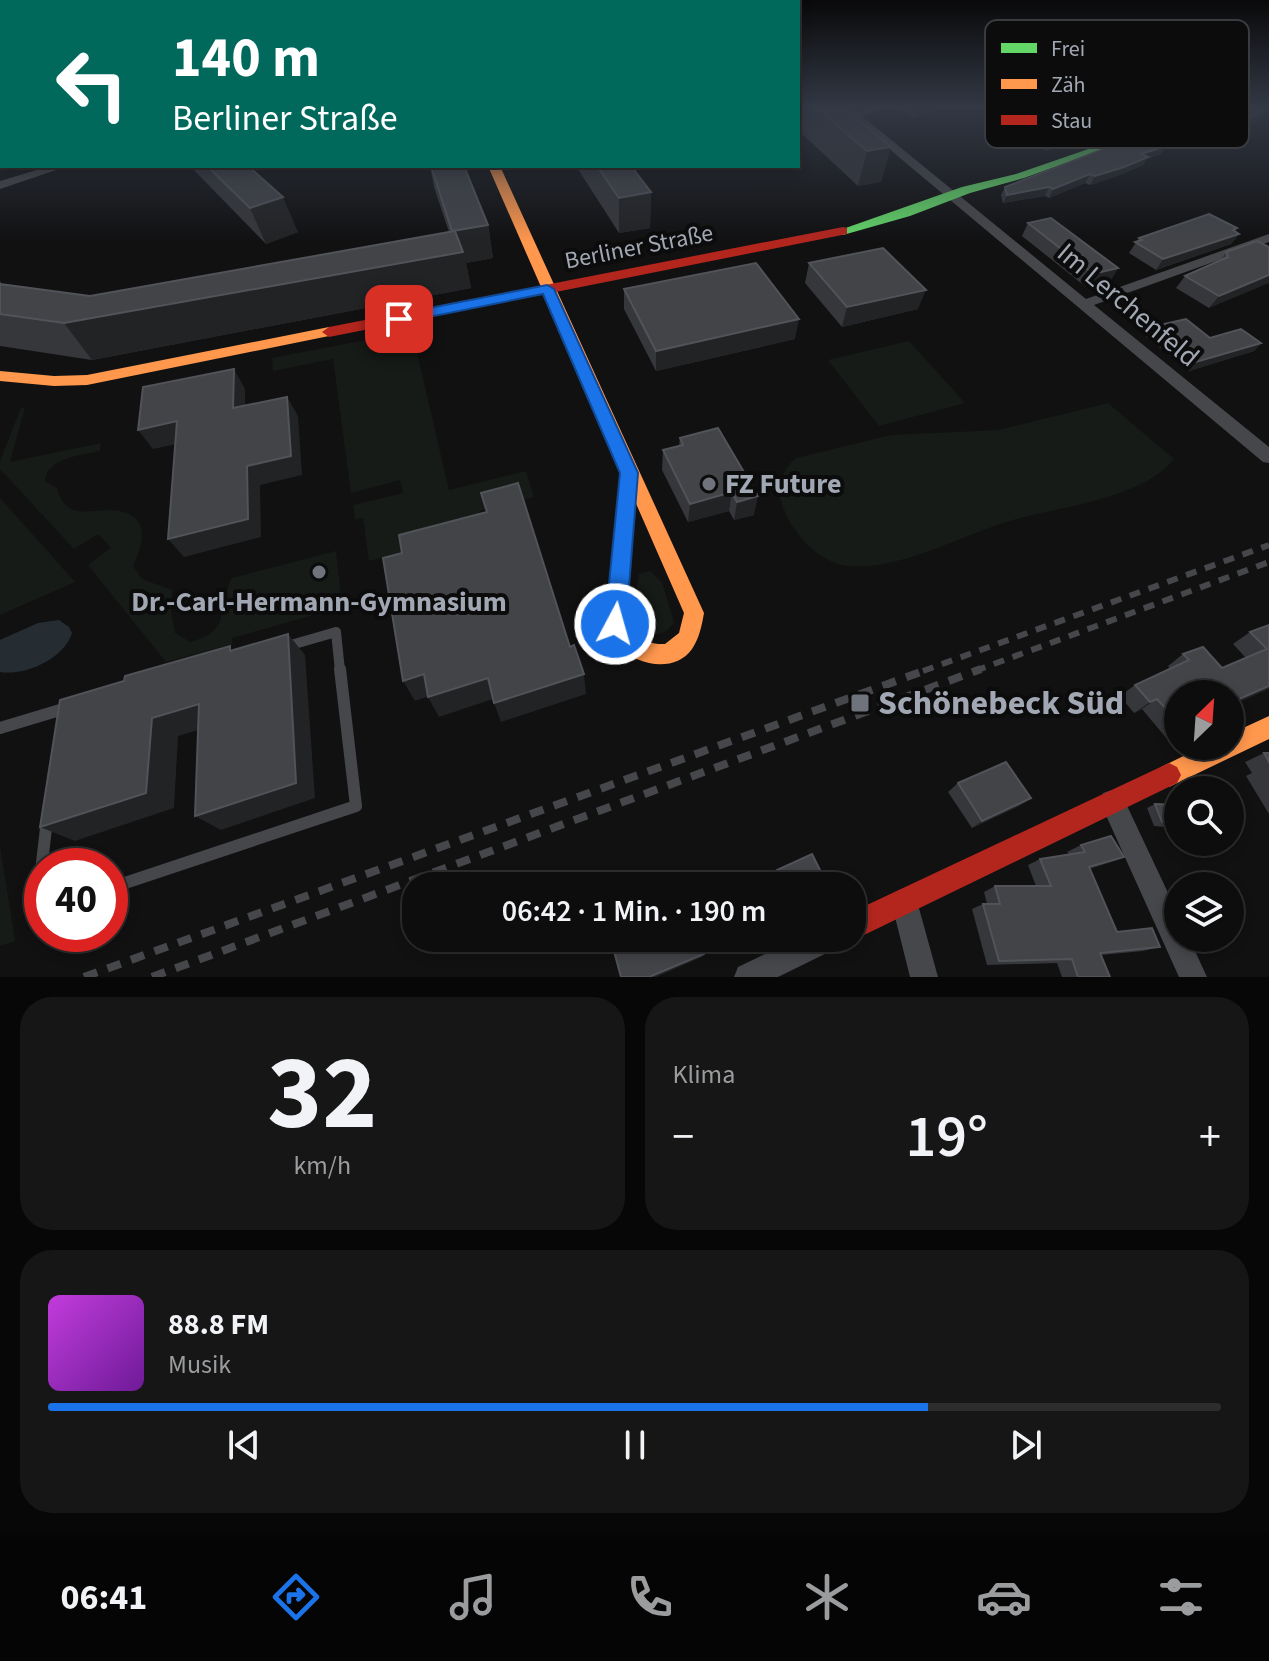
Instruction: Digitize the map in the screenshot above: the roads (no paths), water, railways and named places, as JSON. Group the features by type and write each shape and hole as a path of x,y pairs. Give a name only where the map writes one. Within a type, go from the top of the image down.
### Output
{"street":[{"name":"Im Lerchenfeld","path":"898,152 1269,457"},
{"name":"Berliner Straße","path":"0,376 54,381 87,380 831,234 906,213 952,195 1090,152"},
{"path":"0,185 55,168"},
{"path":"495,168 694,613 692,634 680,649 662,656 642,653 625,641 615,624 629,473"},
{"path":"1085,304 1269,238"},
{"path":"866,919 1269,727"},
{"path":"1112,802 1193,977"},
{"path":"904,901 924,977"},
{"path":"748,977 799,952"}],"lane":[{"path":"128,882 356,806 336,632 275,649"},
{"path":"0,728 76,705"},
{"path":"59,725 61,710"},
{"path":"44,848 49,803"}],"railway":[{"path":"923,671 1269,545"},
{"path":"975,671 1269,562"},
{"path":"84,977 929,669"},
{"path":"152,977 981,669"}],"place":[{"name":"FZ Future","path":"709,484"},
{"name":"Dr.-Carl-Hermann-Gymnasium","path":"319,572"},
{"name":"Schönebeck Süd","path":"860,703"}]}
